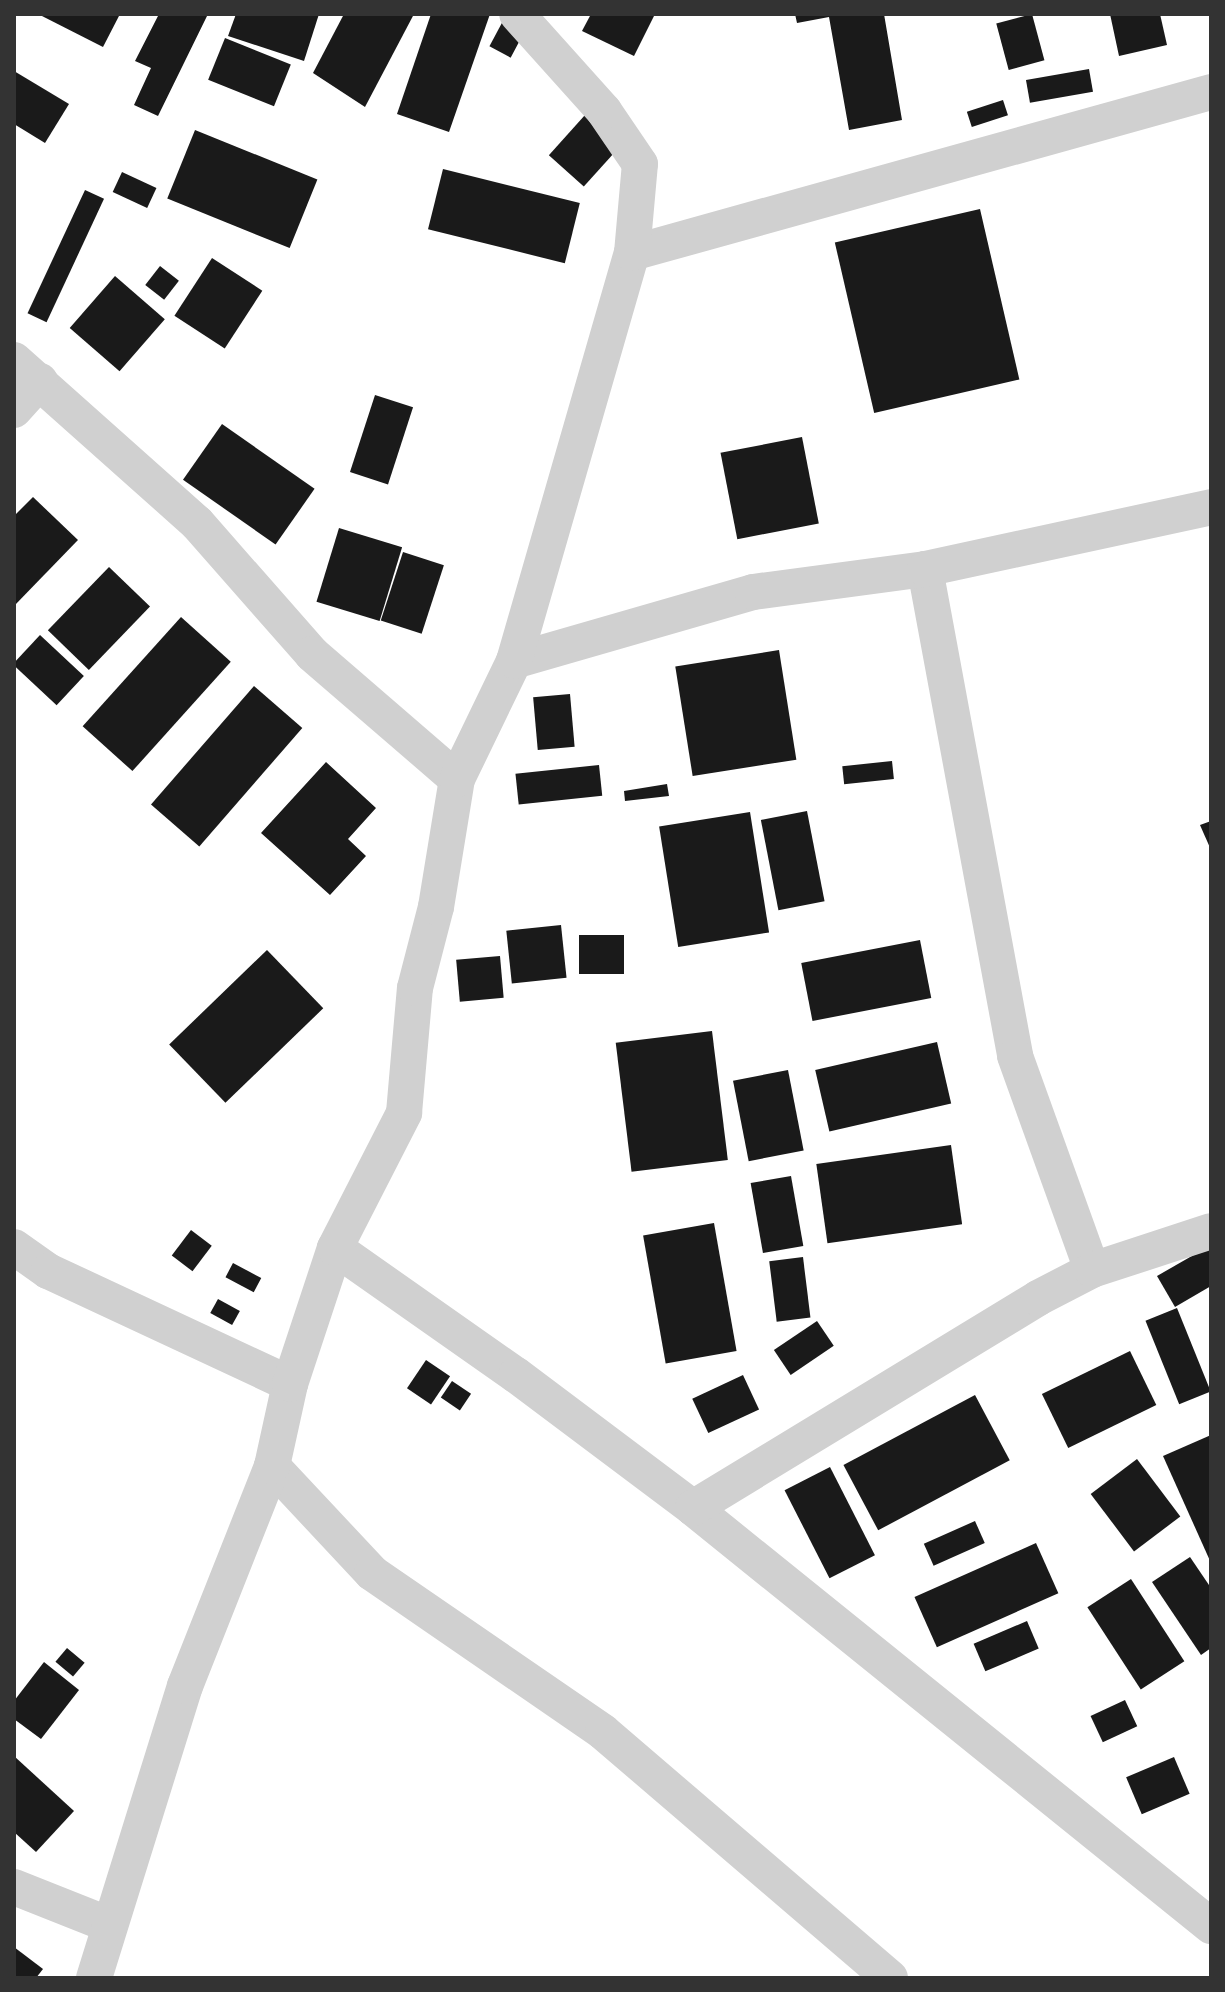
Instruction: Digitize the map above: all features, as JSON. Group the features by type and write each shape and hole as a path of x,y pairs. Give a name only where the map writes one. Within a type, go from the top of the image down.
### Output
{"street":[{"path":"94,1978 185,1686 272,1466 290,1384 335,1248 404,1113 415,988 436,907 457,779 514,661 632,253 640,164 604,111 517,14"},
{"path":"632,253 1211,92"},
{"path":"14,410 27,370 197,523 312,654 457,779"},
{"path":"514,661 753,592 925,569 1211,507"},
{"path":"925,569 1015,1056 1092,1270"},
{"path":"693,1508 1038,1298 1092,1270 1211,1231"},
{"path":"14,1247 48,1271 290,1384"},
{"path":"335,1248 516,1375 693,1508 1211,1926"},
{"path":"272,1466 372,1573 603,1732 890,1978"},
{"path":"14,1887 110,1925"}],"building":[{"path":"38,14 120,14 103,47"},
{"path":"159,14 208,14 158,116 134,105 151,68 135,61"},
{"path":"236,14 319,14 304,61 228,36"},
{"path":"344,14 414,14 365,107 313,73"},
{"path":"431,14 490,14 449,132 397,114"},
{"path":"591,14 655,14 634,56 582,31"},
{"path":"795,14 884,14 902,120 849,130 829,17 797,23"},
{"path":"1032,14 1044,60 1009,70 996,24"},
{"path":"1110,14 1160,14 1167,45 1119,56"},
{"path":"504,19 525,30 511,58 489,46"},
{"path":"225,38 291,65 274,106 208,80"},
{"path":"1089,69 1093,92 1030,103 1026,80"},
{"path":"14,71 69,104 45,143 14,124"},
{"path":"1003,100 1008,115 972,127 967,112"},
{"path":"585,115 620,146 584,187 549,155"},
{"path":"195,130 317,179 290,248 167,199"},
{"path":"443,169 580,203 565,263 428,229"},
{"path":"122,172 156,188 147,208 113,192"},
{"path":"85,190 104,199 47,322 28,313"},
{"path":"980,209 1019,380 874,413 835,243"},
{"path":"212,258 262,291 225,349 174,316"},
{"path":"160,266 179,281 164,300 145,285"},
{"path":"115,276 165,319 120,371 70,328"},
{"path":"375,395 413,407 388,484 350,472"},
{"path":"222,424 315,489 276,545 183,480"},
{"path":"802,437 819,523 737,539 721,453"},
{"path":"33,497 78,540 14,606 14,516"},
{"path":"339,528 402,547 380,621 316,602"},
{"path":"403,552 444,565 422,634 381,620"},
{"path":"109,567 150,607 89,670 48,630"},
{"path":"181,617 231,662 132,771 83,726"},
{"path":"40,635 84,676 57,705 14,665"},
{"path":"779,650 796,760 693,776 675,666"},
{"path":"254,686 302,728 199,846 151,804"},
{"path":"570,694 575,747 538,750 533,697"},
{"path":"892,761 894,779 844,784 842,766"},
{"path":"326,762 376,808 348,839 366,856 330,895 261,833"},
{"path":"599,765 602,796 519,805 515,774"},
{"path":"667,784 669,796 625,801 624,791"},
{"path":"807,811 825,901 778,910 761,820"},
{"path":"750,812 769,932 678,947 659,826"},
{"path":"1211,821 1211,850 1200,825"},
{"path":"561,925 567,978 512,983 506,931"},
{"path":"579,935 624,935 624,974 579,974"},
{"path":"920,940 931,998 812,1021 801,963"},
{"path":"267,950 323,1008 225,1103 169,1044"},
{"path":"500,956 504,998 460,1002 456,960"},
{"path":"712,1031 728,1160 632,1172 616,1043"},
{"path":"937,1042 951,1103 829,1132 815,1070"},
{"path":"788,1070 804,1150 749,1161 733,1081"},
{"path":"951,1145 962,1224 827,1243 816,1164"},
{"path":"791,1176 803,1246 763,1253 751,1183"},
{"path":"714,1223 737,1351 666,1364 643,1236"},
{"path":"191,1230 212,1246 193,1271 172,1256"},
{"path":"1211,1245 1211,1286 1175,1307 1157,1276"},
{"path":"803,1257 810,1318 777,1322 769,1261"},
{"path":"233,1263 261,1278 254,1292 225,1277"},
{"path":"218,1299 240,1311 232,1325 210,1313"},
{"path":"1177,1308 1211,1391 1179,1404 1145,1321"},
{"path":"817,1321 834,1346 791,1375 774,1350"},
{"path":"1130,1351 1156,1405 1068,1448 1042,1394"},
{"path":"426,1360 450,1376 431,1404 407,1388"},
{"path":"743,1375 759,1409 708,1433 692,1399"},
{"path":"452,1381 471,1394 460,1410 441,1398"},
{"path":"975,1395 1010,1460 878,1530 843,1465"},
{"path":"1211,1435 1211,1563 1163,1456"},
{"path":"1137,1459 1180,1517 1134,1551 1091,1494"},
{"path":"830,1467 875,1555 830,1578 785,1490"},
{"path":"975,1521 985,1543 934,1566 924,1544"},
{"path":"1036,1543 1058,1593 937,1647 914,1597"},
{"path":"1190,1557 1211,1588 1211,1648 1201,1655 1152,1582"},
{"path":"1131,1579 1184,1661 1141,1690 1087,1607"},
{"path":"1027,1621 1039,1649 985,1671 974,1644"},
{"path":"67,1648 85,1663 73,1677 55,1662"},
{"path":"44,1662 79,1690 41,1739 14,1719 14,1701"},
{"path":"1125,1700 1137,1726 1103,1742 1091,1716"},
{"path":"14,1756 74,1811 36,1852 14,1832"},
{"path":"1174,1757 1190,1794 1142,1814 1126,1777"},
{"path":"14,1947 43,1969 36,1978 14,1978"}]}
